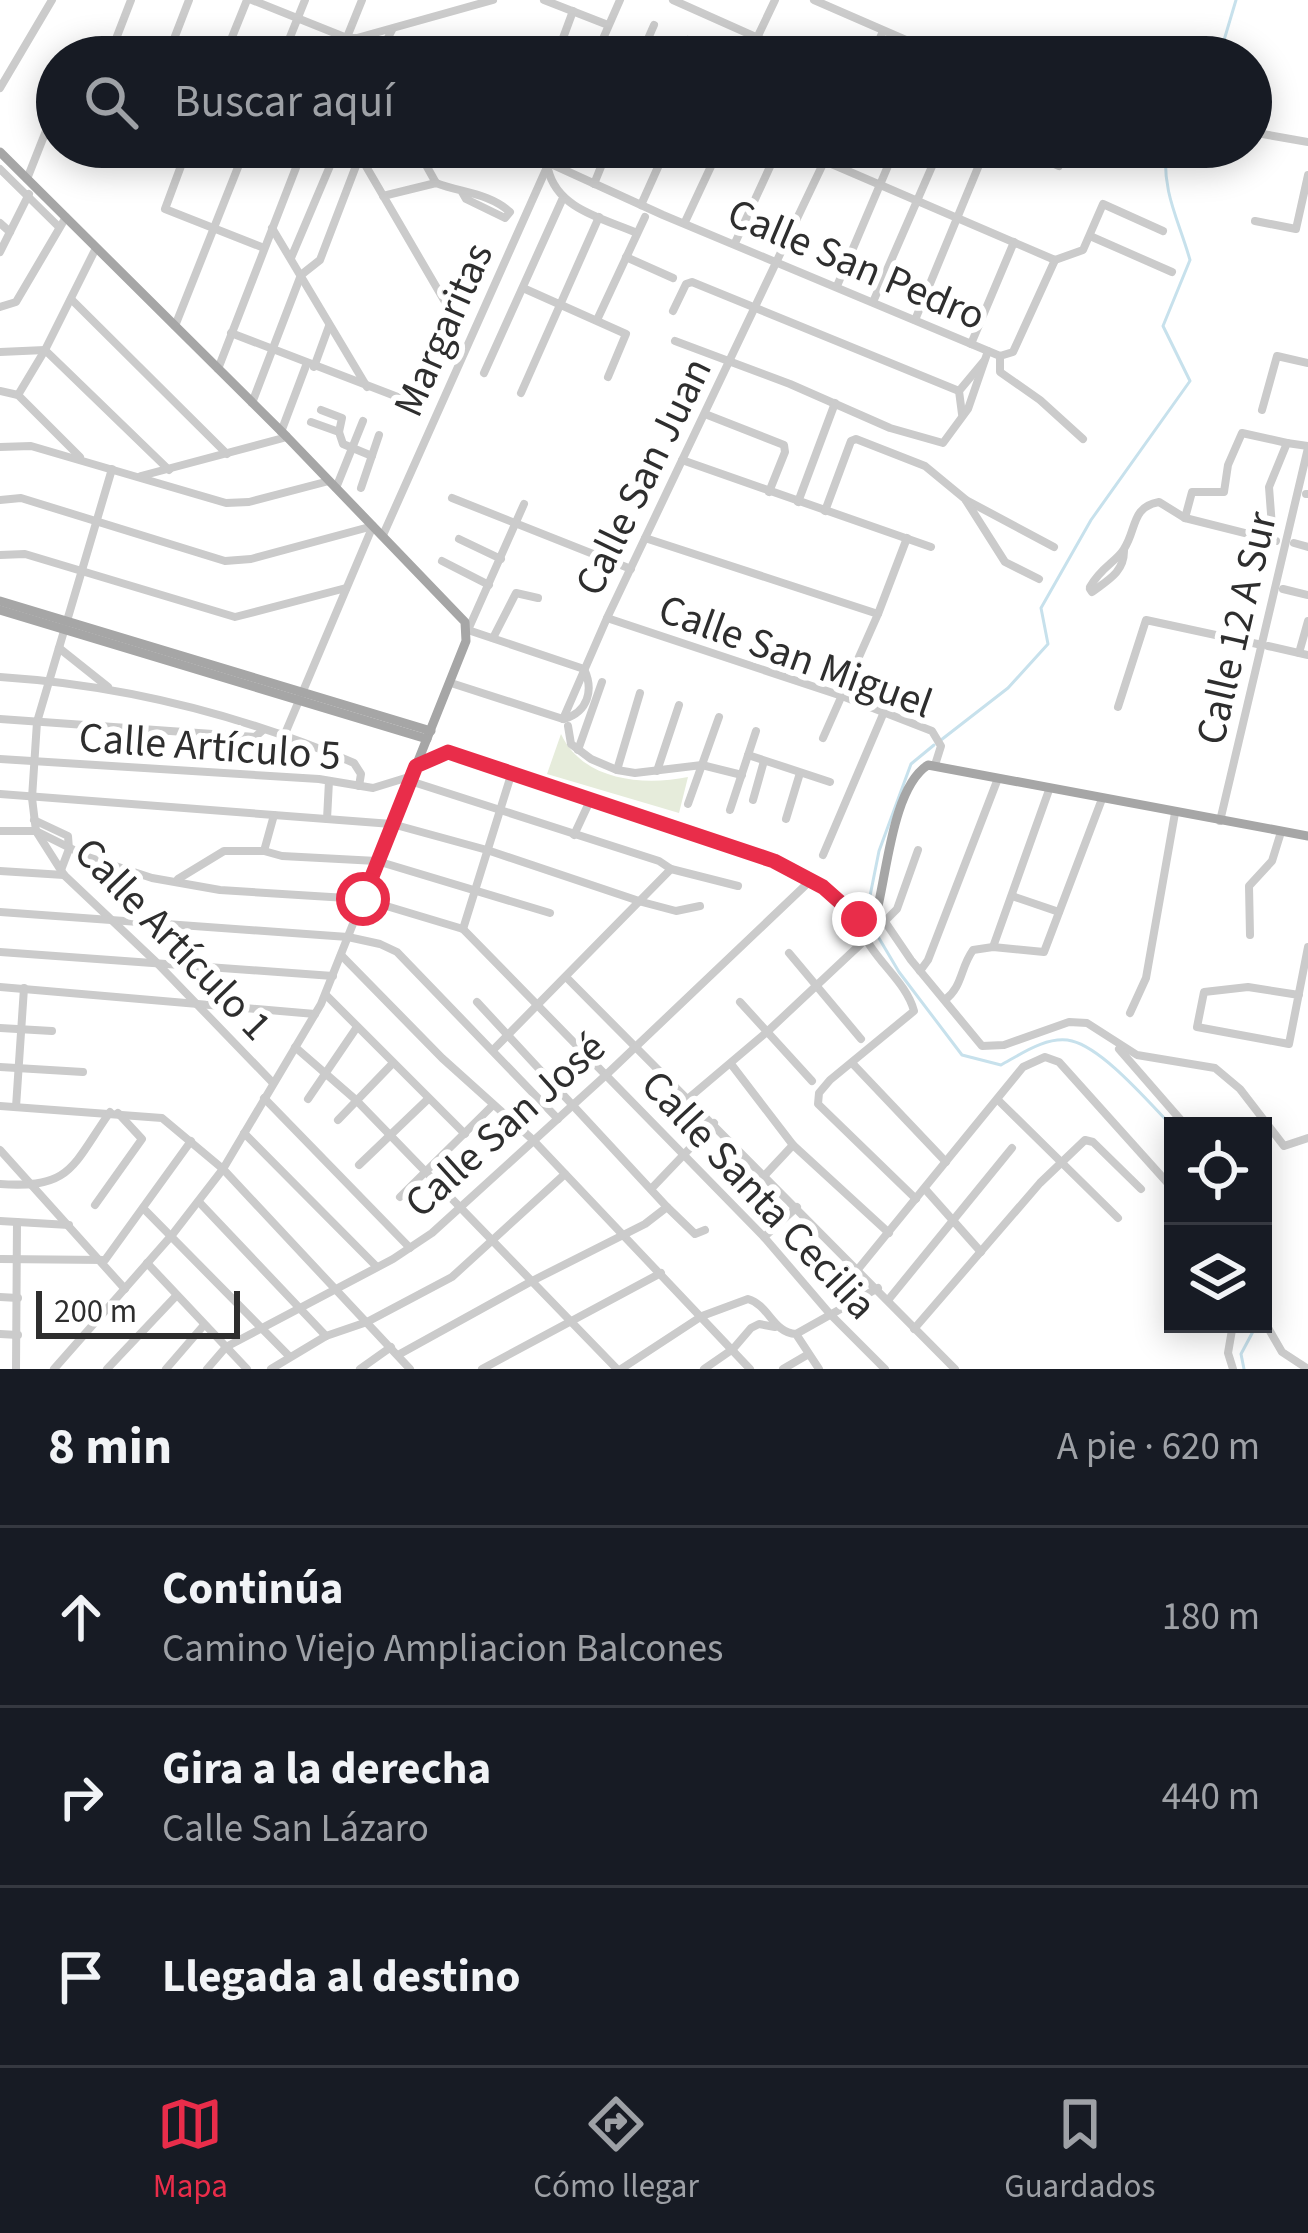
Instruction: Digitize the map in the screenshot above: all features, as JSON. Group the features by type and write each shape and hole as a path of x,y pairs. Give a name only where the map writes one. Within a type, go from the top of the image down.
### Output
{"main road":[{"path":"0,152 62,222 96,248 218,368 461,616 468,630 412,774"},
{"path":"0,606 429,735"},
{"path":"412,774 448,752 753,853 811,880 868,916 894,827 924,766 1308,836"}],"street":[{"path":"0,88 52,0"},
{"path":"117,36 131,0"},
{"path":"174,36 189,0"},
{"path":"233,36 249,0 342,36"},
{"path":"291,36 305,0"},
{"path":"348,36 362,0"},
{"path":"357,36 493,0"},
{"path":"544,0 608,25"},
{"path":"604,36 620,0"},
{"path":"673,0 753,36"},
{"path":"758,36 775,0"},
{"path":"814,0 898,36"},
{"path":"564,36 573,11"},
{"path":"649,36 654,25"},
{"path":"389,36 393,29"},
{"path":"881,36 884,30"},
{"path":"1272,136 1308,142"},
{"path":"0,252 36,167"},
{"path":"180,168 165,209 264,248"},
{"path":"175,326 238,168"},
{"path":"218,368 296,168"},
{"path":"291,258 329,168"},
{"path":"252,403 302,275 320,260 351,168"},
{"path":"231,333 419,404 455,320 367,168"},
{"path":"428,168 436,183"},
{"name":"Margaritas","path":"383,536 547,168"},
{"path":"484,373 560,197 550,168"},
{"name":"Calle San Pedro","path":"555,168 971,344 987,356 1005,355"},
{"path":"594,184 600,168"},
{"path":"641,206 658,168"},
{"path":"684,222 710,168"},
{"path":"735,243 769,168"},
{"name":"Calle San Juan","path":"566,722 607,618 822,168"},
{"path":"842,168 1055,260 1078,254 1100,207 1108,206 1163,231"},
{"path":"837,286 886,168"},
{"path":"873,302 931,168"},
{"path":"915,320 979,168"},
{"path":"0,169 29,187"},
{"path":"1255,221 1296,229 1308,175"},
{"path":"383,196 436,183 473,191 506,213"},
{"path":"560,197 637,233"},
{"path":"521,392 599,217"},
{"path":"597,320 645,218"},
{"path":"0,307 13,306 62,222"},
{"path":"0,223 10,232"},
{"path":"272,228 368,388"},
{"path":"1090,236 1172,272"},
{"path":"971,344 1014,242"},
{"path":"18,395 96,248"},
{"path":"626,257 673,278"},
{"path":"1055,260 1000,372 1083,439"},
{"path":"673,311 688,282 959,391 978,383"},
{"path":"523,288 626,334 608,377"},
{"path":"71,298 226,454"},
{"path":"140,476 284,434 330,324"},
{"path":"675,341 890,428 943,443 962,416 987,356"},
{"path":"0,352 45,350 169,470"},
{"path":"962,416 959,391 987,356"},
{"path":"1262,410 1274,360 1283,356 1308,363"},
{"path":"0,391 18,395 82,460"},
{"path":"798,502 835,403"},
{"path":"321,410 342,418 340,442 372,456"},
{"path":"705,414 784,446 769,492"},
{"path":"311,422 339,432"},
{"path":"0,447 21,444 238,503 332,485 363,422"},
{"path":"1185,518 1192,491 1224,492 1228,465 1242,433 1308,447"},
{"path":"361,488 379,435"},
{"path":"825,512 851,441 856,439 925,466 964,500 1054,547"},
{"path":"1273,540 1270,487 1287,443"},
{"name":"Calle 12 A Sur","path":"1220,822 1290,544 1308,447"},
{"path":"682,460 931,547"},
{"path":"35,831 32,798 37,722 112,469"},
{"path":"0,500 22,498 238,562 373,526"},
{"path":"452,498 631,569"},
{"path":"964,500 1005,562 1039,579"},
{"path":"1124,551 1101,568 1090,591 1114,576 1124,563 1136,516 1148,504 1160,502 1185,518 1308,547"},
{"path":"524,504 468,630 584,669"},
{"path":"284,736 373,526"},
{"path":"645,538 878,614"},
{"path":"823,738 907,538"},
{"path":"459,539 501,560"},
{"path":"0,555 25,554 235,617 346,589"},
{"path":"442,561 489,585"},
{"path":"1283,589 1308,595"},
{"path":"494,638 516,593 538,598"},
{"name":"Calle San Miguel","path":"607,618 842,695 937,735 941,746 935,765"},
{"path":"1118,707 1146,620 1304,654 1308,621"},
{"path":"58,648 110,688"},
{"path":"0,676 110,688 263,729 354,763 361,774 358,786"},
{"path":"451,682 566,722 577,740 576,748"},
{"path":"576,748 602,682"},
{"path":"617,770 640,693"},
{"path":"658,771 679,705"},
{"path":"823,854 884,712"},
{"path":"688,804 719,717"},
{"path":"0,719 252,737 260,736 263,729"},
{"path":"730,811 756,730"},
{"path":"576,748 617,770 702,765 742,775"},
{"path":"748,755 830,782"},
{"name":"Calle Artículo 5","path":"0,759 382,788 412,774"},
{"path":"753,800 764,760"},
{"path":"463,929 512,772"},
{"path":"786,819 800,773"},
{"path":"54,1369 223,1169 326,995 412,774 500,812 659,861 671,869 738,886"},
{"path":"920,971 997,781"},
{"path":"327,819 329,782"},
{"path":"994,947 1049,790"},
{"path":"0,794 392,824 642,902 676,910 700,906"},
{"path":"945,1000 960,986 973,950 1044,952 1102,799"},
{"path":"574,835 588,806"},
{"path":"1130,1013 1146,978 1175,814"},
{"path":"264,851 274,815"},
{"path":"0,871 62,873 70,840 65,832 34,820"},
{"path":"0,831 35,831 69,849"},
{"name":"Calle Artículo 1","path":"35,831 62,873 273,1083"},
{"path":"1250,935 1249,886 1273,861 1281,832"},
{"name":"Calle Santa Cecilia","path":"69,849 140,874 220,890 363,899 463,929 764,1237 885,1369"},
{"path":"884,922 897,909 918,850"},
{"path":"176,880 218,853 264,851 377,861 550,913"},
{"path":"493,1050 671,869"},
{"name":"Calle San José","path":"207,1369 226,1347 410,1248 574,1105 811,880"},
{"path":"1012,896 1059,912"},
{"path":"0,912 348,937 397,952 558,1119"},
{"path":"690,1097 865,940 868,916 884,922 982,1046 1004,1045 1077,1022 1091,1025 1114,1044 1178,1117"},
{"path":"865,940 914,1011 824,1088 818,1104 916,1199"},
{"path":"1299,995 1248,987 1204,992 1197,1027 1289,1045 1299,995 1308,947"},
{"path":"0,952 333,976"},
{"path":"789,953 861,1039"},
{"path":"341,955 532,1139 750,1369"},
{"path":"566,976 955,1369"},
{"path":"0,987 315,1014"},
{"path":"16,1107 24,988"},
{"path":"326,995 465,1134"},
{"path":"477,1002 667,1207 695,1234 704,1230"},
{"path":"740,1002 812,1081"},
{"path":"308,1099 357,1027"},
{"path":"0,1028 52,1031"},
{"path":"1114,1044 1150,1059 1215,1068 1240,1089 1284,1146 1308,1138"},
{"path":"295,1047 356,1100 619,1369 702,1316 748,1299 756,1301 779,1328"},
{"path":"859,1268 1023,1067 1052,1057 1164,1178"},
{"path":"338,1120 393,1063"},
{"path":"852,1063 946,1163"},
{"path":"730,1064 793,1145 889,1233"},
{"path":"0,1067 82,1072"},
{"path":"264,1099 410,1248"},
{"path":"359,1165 427,1100"},
{"path":"998,1100 1118,1218"},
{"path":"400,1197 493,1105"},
{"path":"0,1106 159,1117 223,1169 410,1369"},
{"path":"0,1184 32,1186 64,1177 114,1113"},
{"path":"95,1205 142,1139 114,1113"},
{"path":"652,1188 714,1123"},
{"path":"244,1132 376,1266"},
{"path":"914,1329 1061,1162 1089,1139 1141,1189"},
{"path":"101,1263 191,1141"},
{"path":"765,1175 793,1145"},
{"path":"889,1299 1012,1148"},
{"path":"0,1150 125,1289"},
{"path":"271,1369 326,1336 367,1322 452,1277 565,1174"},
{"path":"925,1189 981,1252"},
{"path":"199,1202 326,1336"},
{"path":"360,1369 645,1224 667,1207"},
{"path":"764,1237 797,1207"},
{"path":"143,1208 290,1357"},
{"path":"0,1221 69,1225"},
{"path":"16,1369 17,1222"},
{"path":"0,1259 101,1263"},
{"path":"147,1263 247,1369"},
{"path":"482,1369 661,1273"},
{"path":"796,1334 878,1288"},
{"path":"107,1369 176,1296"},
{"path":"0,1297 18,1298"},
{"path":"166,1369 204,1325"},
{"path":"704,1369 755,1326 796,1334 819,1369"},
{"path":"1231,1333 1228,1353 1233,1369"},
{"path":"1271,1333 1282,1352 1308,1369"},
{"path":"0,1334 18,1335"},
{"path":"783,1369 807,1355"}],"green space":[{"path":"561,734 584,762 616,777 652,781 688,777 679,813 547,774"}],"waterway":[{"path":"1225,36 1236,0"},
{"path":"941,740 1008,688 1048,644 1041,608 1091,520 1190,381 1163,326 1190,260 1166,168"},
{"path":"867,911 879,851 911,764 934,745"},
{"path":"870,923 899,972 962,1055 1001,1065 1044,1043 1072,1041 1112,1066 1164,1118"},
{"path":"1244,1369 1241,1354 1252,1333"}],"route":[{"path":"363,899 416,766 448,752 774,861 823,887 859,919"}]}
